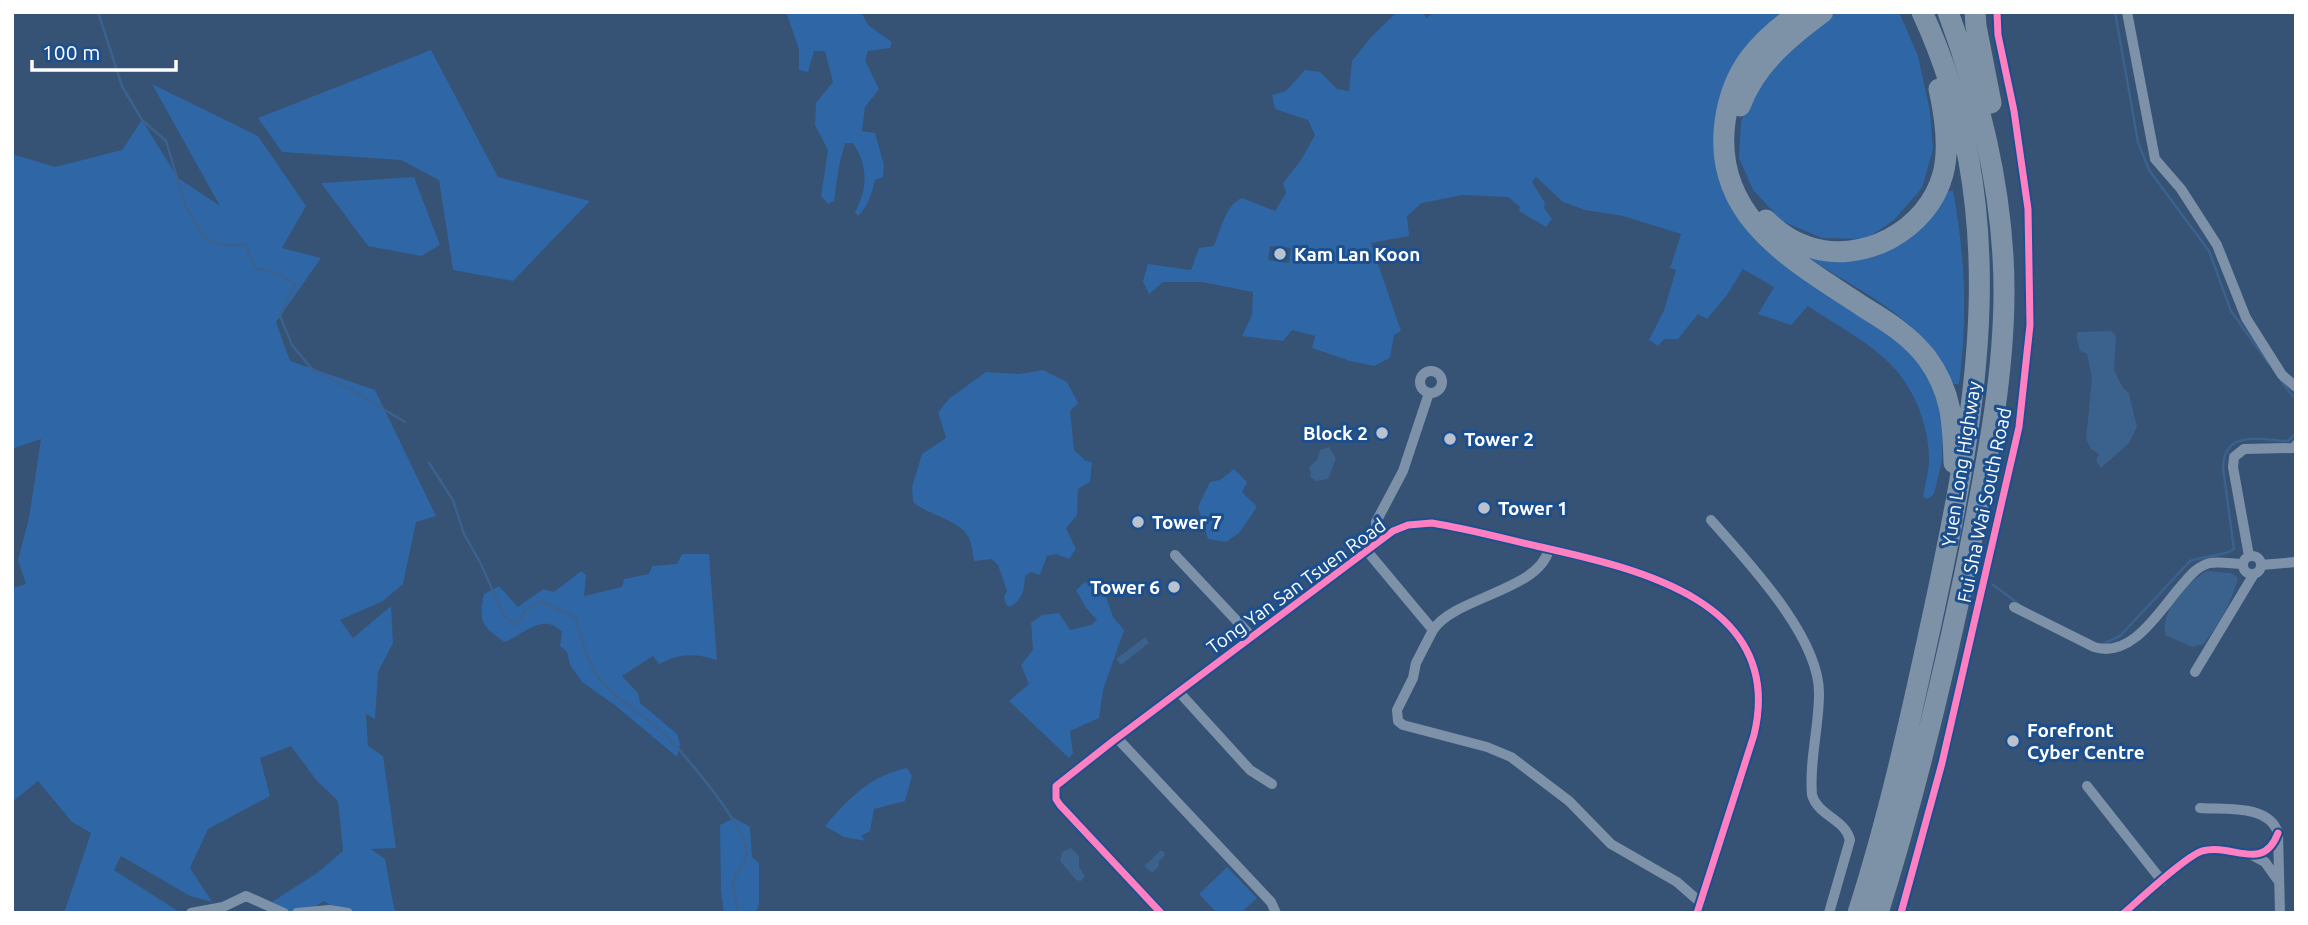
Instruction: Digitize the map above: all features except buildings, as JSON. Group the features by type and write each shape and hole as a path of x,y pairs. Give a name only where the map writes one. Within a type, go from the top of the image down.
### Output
{"highway":[{"path":"1800,12 1757,47 1734,86 1724,131 1724,155 1729,177 1737,199 1764,236 1813,273 1897,328 1918,347 1934,369 1946,394 1953,420 1953,522"},
{"path":"1823,12 1781,46 1755,78 1737,115 1734,147 1749,201 1764,219 1798,243 1835,252 1873,246 1902,232 1926,210 1942,177 1945,128 1922,13"},
{"name":"Yuen Long Highway","path":"1878,913 1928,737 1966,564 1996,407 2002,351 2004,290 1998,209 1982,116 1948,12"},
{"path":"1975,12 1997,143 1998,209"},
{"name":"Yuen Long Highway","path":"1858,913 1897,780 1953,522 1974,396 1980,313 1976,213 1961,123 1937,44 1922,13"}],"street":[{"name":"Fui Sha Wai South Road","path":"1901,913 1951,724 2007,484 2020,415 2030,325 2028,209 2014,111 1998,35 1997,12"},
{"path":"2127,12 2155,159 2181,189 2217,245 2246,317 2281,375 2296,387"},
{"path":"1377,544 1376,522 1403,471 1429,393"},
{"path":"2246,560 2233,467 2234,457 2244,449 2294,448 2296,445"},
{"path":"1711,520 1772,589 1809,653 1816,674 1819,692 1812,795 1816,805 1846,830 1850,840 1829,913"},
{"name":"Tong Yan San Tsuen Road","path":"1161,913 1060,804 1056,799 1056,786 1377,544 1401,528 1432,523 1634,570 1683,591 1723,618 1738,634 1748,652 1759,692 1756,724 1699,908"},
{"path":"1549,549 1545,561 1536,569 1496,593 1440,620 1416,663 1413,678 1397,710 1398,721 1403,725 1487,747 1511,757 1569,801 1611,844 1677,882 1699,908"},
{"path":"1367,551 1433,629"},
{"path":"1175,555 1252,637"},
{"path":"2014,607 2094,647 2105,650 2119,648 2136,638 2194,571 2210,563 2246,560 2255,556 2258,569 2195,672"},
{"path":"2258,569 2296,562"},
{"path":"1179,691 1250,770 1272,784"},
{"path":"1117,738 1271,902 1276,913"},
{"path":"2087,786 2162,881"},
{"path":"2201,808 2260,814 2271,819 2278,833 2280,913"},
{"path":"2124,913 2196,853 2218,850 2252,855 2273,847 2278,833"},
{"path":"2252,855 2269,866 2278,882"},
{"path":"191,913 223,907 246,896 284,913"},
{"path":"297,913 329,910 348,913"}],"shaded area":[{"path":"786,12 861,12 868,25 892,42 890,48 868,51 865,60 879,89 865,107 862,131 875,133 884,165 883,177 875,180 867,204 858,216 855,212 864,186 864,168 853,143 845,143 834,201 828,204 821,196 828,150 815,125 816,103 833,82 825,51 814,51 808,72 799,70 799,49"},
{"path":"1397,12 1423,12 1426,18 1435,12 1793,12 1717,144 1749,217 1910,346 1933,378 1943,419 1942,460 1934,494 1928,499 1923,497 1929,464 1928,445 1917,404 1903,379 1875,351 1808,306 1791,325 1758,314 1774,287 1743,269 1727,295 1707,319 1698,314 1678,339 1664,339 1658,346 1649,340 1664,310 1676,270 1670,268 1681,234 1623,216 1585,210 1563,202 1536,177 1532,182 1552,219 1546,227 1519,211 1520,207 1508,197 1462,195 1422,203 1407,216 1409,236 1371,243 1401,331 1394,335 1390,358 1374,366 1312,348 1315,336 1292,330 1283,341 1242,336 1252,315 1253,292 1202,282 1163,282 1149,294 1143,281 1148,264 1191,270 1199,248 1214,246 1224,219 1236,201 1242,198 1275,211 1286,193 1283,183 1301,160 1315,135 1308,120 1275,109 1272,95 1286,91 1305,70 1320,72 1337,89 1349,91 1352,61 1371,37","holes":["1270,246 1291,248 1289,263 1268,260"]},
{"path":"1837,12 1899,12 1918,56 1930,111 1933,149 1922,188 1894,220 1866,239 1822,238 1782,221 1753,190 1739,158 1741,122 1754,86 1781,56"},
{"path":"431,50 498,177 590,201 513,281 453,270 439,180 401,160 282,152 258,118"},
{"path":"152,84 258,136 306,206 282,248 321,258 276,322 290,361 375,390 436,516 416,522 403,584 383,601 340,620 353,638 391,606 393,643 378,672 375,719 366,714 368,746 383,756 396,848 371,849 385,859 397,913 342,913 324,901 304,912 293,912 272,902 317,873 343,851 338,801 317,781 291,746 260,758 270,796 208,829 190,868 212,902 190,896 121,856 114,870 181,913 64,913 91,833 72,822 38,781 12,802 12,588 26,584 18,560 29,518 41,439 12,449 12,154 55,167 122,150 142,120 178,178 220,206"},
{"path":"414,177 440,245 421,256 368,246 321,183"},
{"path":"1953,190 1964,287 1964,335 1959,384 1954,384 1925,341 1908,324 1871,296 1807,257 1871,258 1904,242 1947,192"},
{"path":"2111,331 2116,336 2114,370 2123,388 2129,393 2137,427 2129,443 2101,468 2096,461 2099,454 2091,449 2086,439 2092,378 2087,354 2080,351 2076,336 2078,332"},
{"path":"1043,370 1067,382 1078,403 1070,411 1074,450 1086,461 1092,462 1090,482 1078,489 1077,515 1066,528 1076,549 1069,559 1056,554 1047,556 1040,575 1031,572 1025,576 1022,594 1010,607 1006,605 1004,596 1007,591 998,565 991,559 974,561 971,544 965,532 913,502 912,487 922,454 946,438 938,412 950,398 986,372 1019,374"},
{"path":"1329,447 1336,459 1328,479 1316,481 1310,477 1309,467 1317,460 1320,450"},
{"path":"1234,469 1247,482 1242,492 1257,507 1239,533 1226,542 1208,539 1198,507 1210,482 1220,480"},
{"path":"682,554 709,554 717,660 688,655 659,664 653,656 622,676 638,693 640,703 677,734 680,744 677,757 616,706 582,682 570,665 567,652 560,646 562,632 555,626 534,626 505,642 491,632 482,617 484,594 499,586 518,607 543,589 554,592 581,571 586,575 584,596 622,587 624,579 649,574 652,566 677,564"},
{"path":"2206,571 2231,573 2238,578 2224,614 2215,628 2204,644 2192,647 2165,635 2165,625 2176,598"},
{"path":"1085,582 1103,588 1113,617 1124,630 1103,690 1099,718 1070,731 1073,753 1069,758 1009,701 1029,684 1021,665 1033,650 1031,623 1042,615 1059,613 1070,630 1091,625 1097,620 1086,608 1076,590"},
{"path":"1145,637 1149,643 1121,665 1116,659"},
{"path":"907,768 912,776 905,801 874,809 870,831 861,836 866,841 844,837 825,826 871,782"},
{"path":"734,818 750,827 752,857 759,863 759,905 755,913 724,913 720,825"},
{"path":"1071,848 1079,856 1079,867 1085,876 1081,881 1076,880 1060,861 1062,852"},
{"path":"1160,851 1165,855 1152,873 1144,866"},
{"path":"1227,867 1257,898 1241,913 1217,913 1199,894"}],"waterway":[{"path":"98,12 122,86 142,120 166,141 186,207 204,238 221,245 245,245 256,268 279,274 295,284 280,316 292,345 311,368 405,422"},
{"path":"2115,12 2138,142 2149,170 2209,251 2231,311 2269,364"},
{"path":"2281,381 2296,400"},
{"path":"2103,644 2120,636 2190,561 2234,549 2223,468 2230,447 2245,440 2288,441 2296,433"},
{"path":"429,463 453,500 464,534 480,562 504,616 516,625 525,611 540,601 575,617 588,660 601,680 661,732 690,762 732,818 747,853 734,881 738,913"},
{"path":"1993,585 2019,604"}],"cycle path":[{"path":"1901,913 1942,763 2019,427 2030,325 2028,209 2014,111 1998,35 1997,12"},
{"path":"1161,913 1060,805 1056,799 1056,786 1393,531 1408,525 1432,523 1580,556 1660,581 1696,599 1727,623 1748,653 1758,690 1754,735 1697,913"},
{"path":"2124,913 2174,869 2202,851 2225,850 2256,854 2264,852 2272,845 2278,833"}],"place":[{"name":"Kam Lan Koon","path":"1280,254"},
{"name":"Block 2","path":"1382,433"},
{"name":"Tower 2","path":"1450,439"},
{"name":"Tower 1","path":"1484,508"},
{"name":"Tower 7","path":"1138,522"},
{"name":"Tower 6","path":"1174,587"},
{"name":"Forefront Cyber Centre","path":"2013,741"}]}
